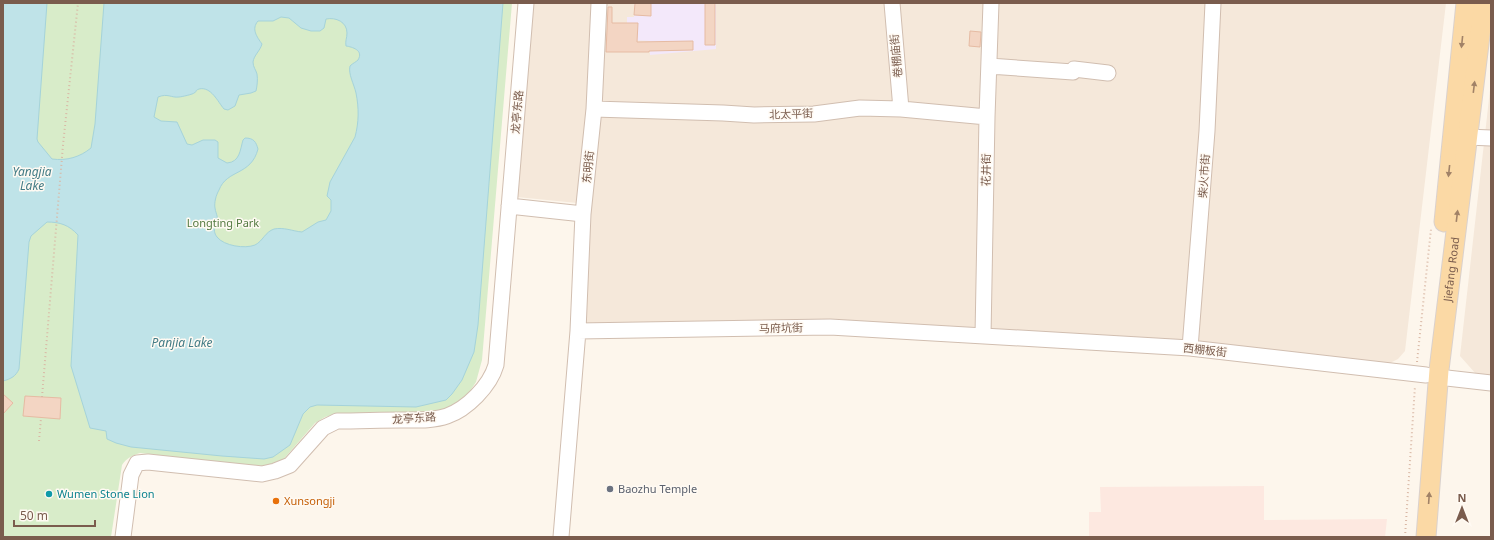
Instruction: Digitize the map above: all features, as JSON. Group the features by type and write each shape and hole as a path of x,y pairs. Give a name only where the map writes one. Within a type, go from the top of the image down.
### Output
{"main road":[{"name":"Jiefang Road","path":"1413,537 1426,375 1441,251 1466,3"},
{"name":"Jiefang Road","path":"1426,537 1426,375 1467,137 1484,3"}],"street":[{"name":"龙亭东路","path":"124,536 131,475 137,463 148,462 262,474 275,471 290,465 323,428 331,423 337,421 425,420 447,416 464,406 478,395 494,375 526,3"},
{"name":"东明街","path":"561,537 578,331 583,214 594,109 599,3"},
{"name":"卷棚庙街","path":"892,3 901,109"},
{"name":"花井街","path":"983,336 987,117 991,3"},
{"name":"柴火市街","path":"1190,348 1207,131 1213,3"},
{"path":"989,66 1073,72 1074,69 1108,73"},
{"name":"北太平街","path":"594,109 754,115 814,114 860,108 901,109 987,117"},
{"path":"1467,137 1491,138"},
{"path":"509,206 583,214"},
{"name":"马府坑街","path":"578,331 830,327 983,336"},
{"name":"西棚板街","path":"983,336 1190,348 1491,383"}],"path":[{"path":"42,397 63,145 78,3"},
{"path":"1404,537 1426,375 1432,225"},
{"path":"39,441 41,418"}],"shaded area":[{"path":"534,3 1446,3 1405,351 1398,359 1390,363 863,331 584,333 587,204 517,197"},
{"path":"634,3 716,3 716,49 650,55 650,41 627,40 627,17 634,17"},
{"path":"1491,81 1491,376 1476,374 1460,356"},
{"path":"1264,486 1264,520 1387,519 1385,537 1089,537 1089,512 1101,512 1100,487"}],"green space":[{"name":"Panjia Lake","path":"3,3 512,3 482,360 476,382 466,397 451,410 437,413 335,414 325,417 315,423 282,461 266,468 140,453 134,455 122,465 111,537 3,537"}],"water":[{"name":"Panjia Lake","path":"3,3 47,3 37,139 52,159 63,159 73,158 91,148 95,124 104,3 503,3 478,325 474,352 462,380 446,400 416,407 317,405 310,407 303,414 290,445 273,457 264,459 131,447 107,439 106,431 90,428 71,366 78,235 68,226 52,222 47,222 31,236 29,242 19,369 13,377 3,381","holes":["281,17 289,18 301,28 311,31 320,31 324,28 326,19 340,21 347,29 346,46 351,47 360,54 358,60 350,66 350,76 358,104 358,120 355,137 330,182 327,196 331,200 331,211 326,220 318,222 302,232 285,229 271,230 255,245 246,247 229,245 220,240 214,230 217,219 215,206 216,199 223,183 245,168 255,158 258,149 256,144 253,140 245,138 237,158 227,163 218,158 218,142 215,140 203,140 192,145 187,144 177,122 161,121 154,117 158,97 164,95 182,97 196,92 199,89 203,89 211,92 224,109 228,110 235,106 239,95 256,91 257,73 253,62 262,44 258,39 255,30 256,24 258,21 273,21"]}],"building":[{"path":"635,3 651,3 651,16 634,15"},
{"path":"705,3 715,3 715,45 705,45"},
{"path":"608,7 612,7 612,23 638,23 637,42 693,41 693,50 606,52"},
{"path":"970,31 981,32 980,47 969,46"},
{"path":"3,394 13,403 3,414"},
{"path":"25,396 61,398 60,419 23,416"}],"place":[{"name":"Baozhu Temple","path":"610,489"},
{"name":"Wumen Stone Lion","path":"49,494"},
{"name":"Xunsongji","path":"276,501"}],"water label":[{"name":"Yangjia Lake","path":"32,179"}],"park label":[{"name":"Longting Park","path":"223,223"}]}
